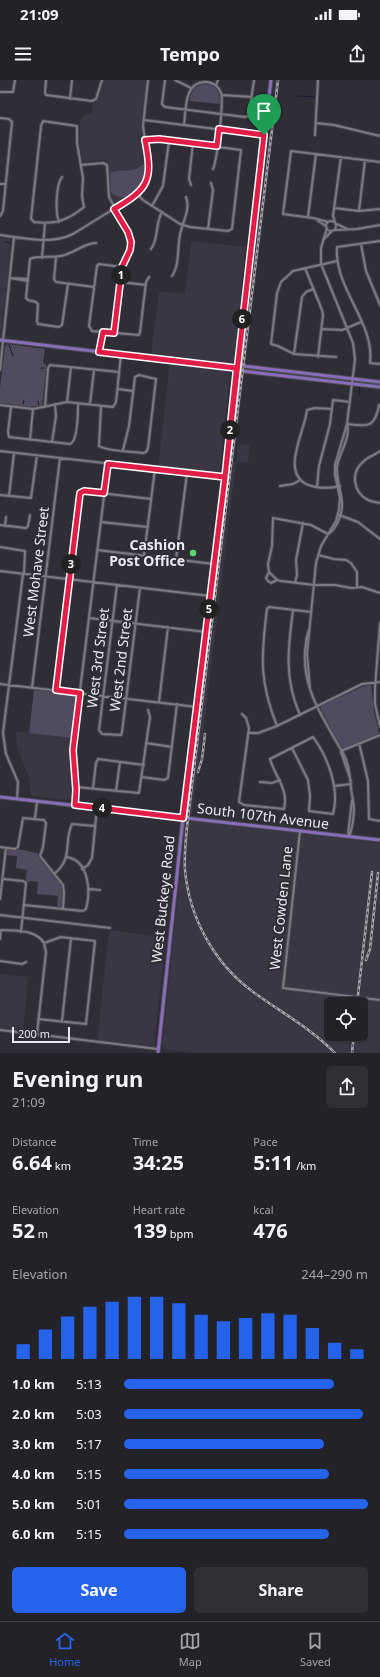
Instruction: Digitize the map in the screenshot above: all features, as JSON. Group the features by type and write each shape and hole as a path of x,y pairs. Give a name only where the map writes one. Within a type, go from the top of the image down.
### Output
{"main road":[{"name":"West Buckeye Road","path":"158,1051 183,818 225,477 236,368 271,80"},
{"path":"2,340 236,368 240,371 263,374 380,382"},
{"path":"236,368 240,366 278,370 352,381 380,387"},
{"path":"263,374 266,371 278,370"},
{"name":"South 107th Avenue","path":"0,797 380,840"}],"street":[{"path":"0,92 13,92 16,80"},
{"path":"46,80 45,94 94,101 102,80"},
{"path":"70,98 72,80"},
{"path":"0,235 44,240 57,239 70,235 137,194 143,186 148,174 149,162 145,140 144,120 148,80"},
{"path":"165,80 163,106 186,110 248,116 254,80"},
{"path":"175,80 191,88"},
{"path":"216,85 218,80"},
{"path":"315,135 318,80"},
{"path":"184,125 188,95 191,88 201,81 216,85 222,95 221,114 213,169"},
{"path":"222,95 252,97"},
{"path":"0,118 11,120 3,211 0,216"},
{"path":"144,120 264,135"},
{"path":"42,122 77,126 77,143 81,165 83,180 82,197 85,205 58,222 46,223 32,221 42,122"},
{"path":"316,123 334,125 380,136"},
{"path":"137,194 152,206 183,225 231,231 233,227 241,150 169,140 145,140"},
{"path":"152,206 163,186 169,140"},
{"path":"191,185 189,179 193,143"},
{"path":"348,229 335,223 308,217 283,214 291,151 380,162"},
{"path":"308,217 316,154"},
{"path":"323,240 334,230 336,226 333,216 341,157"},
{"path":"359,211 365,160"},
{"path":"81,165 106,164 108,195 131,240 130,248 122,267 114,333"},
{"path":"58,222 56,208 59,183 62,177"},
{"path":"208,229 213,190 211,183"},
{"path":"0,184 5,184"},
{"path":"172,276 176,269 180,236 187,204 186,197"},
{"path":"334,208 359,211 380,208"},
{"path":"151,249 154,244 157,222 162,212"},
{"path":"333,216 326,227 320,252 321,264 355,351 347,435 338,461 337,473 340,502 339,515 320,546 318,555 309,630 308,665 310,689 317,706 341,751 351,782 353,811 349,836"},
{"path":"318,220 329,230 380,225"},
{"path":"42,258 46,223"},
{"path":"0,370 14,237"},
{"path":"380,241 337,247 337,261 340,273 371,346 370,363 380,364"},
{"path":"68,284 62,326 37,323 38,303 27,300 31,258 56,257 70,254 90,243 96,242"},
{"path":"361,244 366,271 380,304"},
{"path":"56,257 55,281 94,287"},
{"path":"336,357 318,357 294,354 271,344 277,293 279,285 284,278 293,271 305,267 337,261"},
{"path":"122,267 97,265 90,330 139,335 146,285 149,278"},
{"path":"305,267 322,310 322,329 318,357"},
{"path":"10,278 28,280"},
{"path":"120,282 146,285"},
{"path":"294,354 302,298 306,292 313,289"},
{"path":"322,329 336,330 347,328 361,322"},
{"path":"99,352 102,332"},
{"path":"0,405 33,410 67,402 114,406 118,389 121,354"},
{"path":"45,407 44,400 49,365 119,372"},
{"path":"67,402 72,367"},
{"path":"90,404 94,370"},
{"path":"101,406 98,446 123,450 147,452 156,378 136,376 123,450"},
{"path":"118,389 133,391"},
{"path":"317,488 322,449 328,434 332,400 350,402"},
{"path":"11,407 8,436 30,440 72,444 77,424 78,403"},
{"path":"52,442 56,416 55,404"},
{"path":"347,424 363,426 369,425 374,422 380,405"},
{"path":"332,409 315,408 307,410 306,419 297,446 294,466 296,475 300,480 317,488 338,486"},
{"path":"30,440 33,410"},
{"path":"0,451 225,477"},
{"path":"380,451 365,459 360,464 355,473 354,480 362,495 369,500 380,504"},
{"path":"9,496 14,453"},
{"path":"0,495 31,498 37,455"},
{"name":"West Mohave Street","path":"32,688 60,458"},
{"path":"75,805 76,787 73,750 108,464"},
{"path":"144,556 155,469"},
{"path":"176,560 186,473"},
{"path":"280,486 293,484 300,480"},
{"path":"56,690 81,492 104,493 151,499"},
{"path":"0,525 27,527 30,515"},
{"path":"339,515 358,522 379,535 380,539"},
{"path":"5,526 6,517"},
{"path":"328,534 317,527 304,523 273,518 272,546 268,564 269,572 272,577 277,580 314,585 335,585 351,588 366,588 380,594"},
{"path":"101,522 148,527"},
{"path":"295,582 297,575 296,560 304,523"},
{"path":"0,548 25,551 3,741 7,757 18,780 17,798"},
{"path":"97,550 214,564"},
{"path":"318,555 346,560 351,563 357,572 357,587"},
{"path":"0,571 210,596"},
{"path":"269,572 266,578 268,581 271,583 277,580"},
{"name":"West 3rd Street","path":"117,585 100,733 121,735"},
{"name":"West 2nd Street","path":"121,735 140,588"},
{"path":"277,726 268,700 262,669 267,608 311,612"},
{"path":"292,610 288,667 292,694 300,715"},
{"path":"89,618 206,632"},
{"path":"380,623 375,682 376,704 380,726"},
{"path":"159,702 168,627"},
{"path":"248,733 258,733 277,726 362,684 380,682"},
{"path":"0,684 197,707"},
{"path":"142,777 167,779 177,704"},
{"path":"76,787 139,793 150,717 148,710"},
{"path":"242,714 246,718 248,733 239,802 242,804 284,809 285,792 270,759 313,737 328,767 334,786 333,814 309,812 310,796 308,780 292,748"},
{"path":"341,751 380,735"},
{"path":"146,743 172,746"},
{"path":"359,743 369,786 369,819 380,821"},
{"path":"92,788 97,760 144,765"},
{"path":"116,791 120,762"},
{"path":"260,782 272,783 280,780"},
{"path":"334,786 351,782"},
{"path":"35,818 37,801"},
{"path":"82,869 88,865 92,858 97,807"},
{"path":"0,847 18,848 23,818 35,818 45,821 43,847 40,856 62,884 64,889 63,909"},
{"path":"54,874 63,866 67,857 72,824 95,826"},
{"name":"West Cowden Lane","path":"300,831 283,988 380,1000"},
{"path":"0,899 6,848"},
{"path":"24,905 86,910 89,889 88,880 76,860 67,857"},
{"path":"3,879 25,882 21,932"},
{"path":"89,889 100,890"},
{"path":"0,915 110,928"},
{"path":"0,939 1,930 38,935 44,943 46,952 37,1034"},
{"path":"38,1019 86,1024 95,941 61,937 44,943"},
{"path":"62,1021 72,938"},
{"path":"0,961 22,964 26,962"},
{"path":"0,1030 158,1051"}],"shaded area":[{"path":"103,80 146,80 141,125 146,158 146,173 142,185 135,193 115,205 109,193 109,163 105,160 82,162 79,143 79,124 85,114 92,114 93,103 97,101"},
{"path":"275,80 280,80 234,461 236,461 238,444 250,445 248,463 236,462 191,821 380,843 380,1053 197,1053 162,1049 185,824"},
{"path":"202,84 210,85 216,89 220,104 189,101 193,89"},
{"path":"144,165 145,170 144,175 136,189 123,198 111,192 110,173 135,169"},
{"path":"0,238 9,238 11,241 2,335 0,337"},
{"path":"191,241 246,247 234,360 232,363 151,355 159,291 185,294"},
{"path":"7,344 45,349 43,363 46,365 46,368 42,406 28,407 0,403 0,388 5,347"},
{"path":"170,363 180,366 228,370 230,372 220,472 218,473 158,467"},
{"path":"371,684 374,712 379,732 378,734 345,748 341,748 321,710 321,706"},
{"path":"34,690 77,695 72,738 29,733"},
{"path":"16,731 72,738 70,751 74,788 73,800 31,796 29,778 17,747"},
{"path":"6,848 37,853 40,856 60,881 64,889 63,909 57,908 58,896 37,894 38,882 25,882 27,870 16,868 17,856 5,855"},
{"path":"109,930 166,937 154,1046 97,1040"},
{"path":"0,974 28,977 23,1031 0,1028"}],"waterway":[{"path":"297,96 315,97"},
{"path":"6,242 11,243"},
{"path":"9,345 13,356"},
{"path":"359,387 360,394"},
{"path":"23,404 24,400"},
{"path":"38,401 39,405"}],"railway":[{"path":"278,80 188,818 185,870 187,888 198,922 215,953 226,967 238,980 306,1028 335,1053"},
{"path":"198,772 202,759 205,734"},
{"path":"358,997 372,872"},
{"path":"366,960 370,949 378,873"},
{"path":"352,1053 353,1041"}],"place":[{"name":"Cashion Post Office","path":"193,553"}],"route":[{"path":"264,135 219,129 220,133 217,146 159,139 145,140 149,160 146,182 135,196 114,209 129,234 131,244 130,250 122,267 114,333 103,332 99,352 236,368 236,374 225,477 108,464 104,493 84,491 80,493 56,690 80,693 73,750 76,790 75,805 183,818 225,477 264,135"}]}
